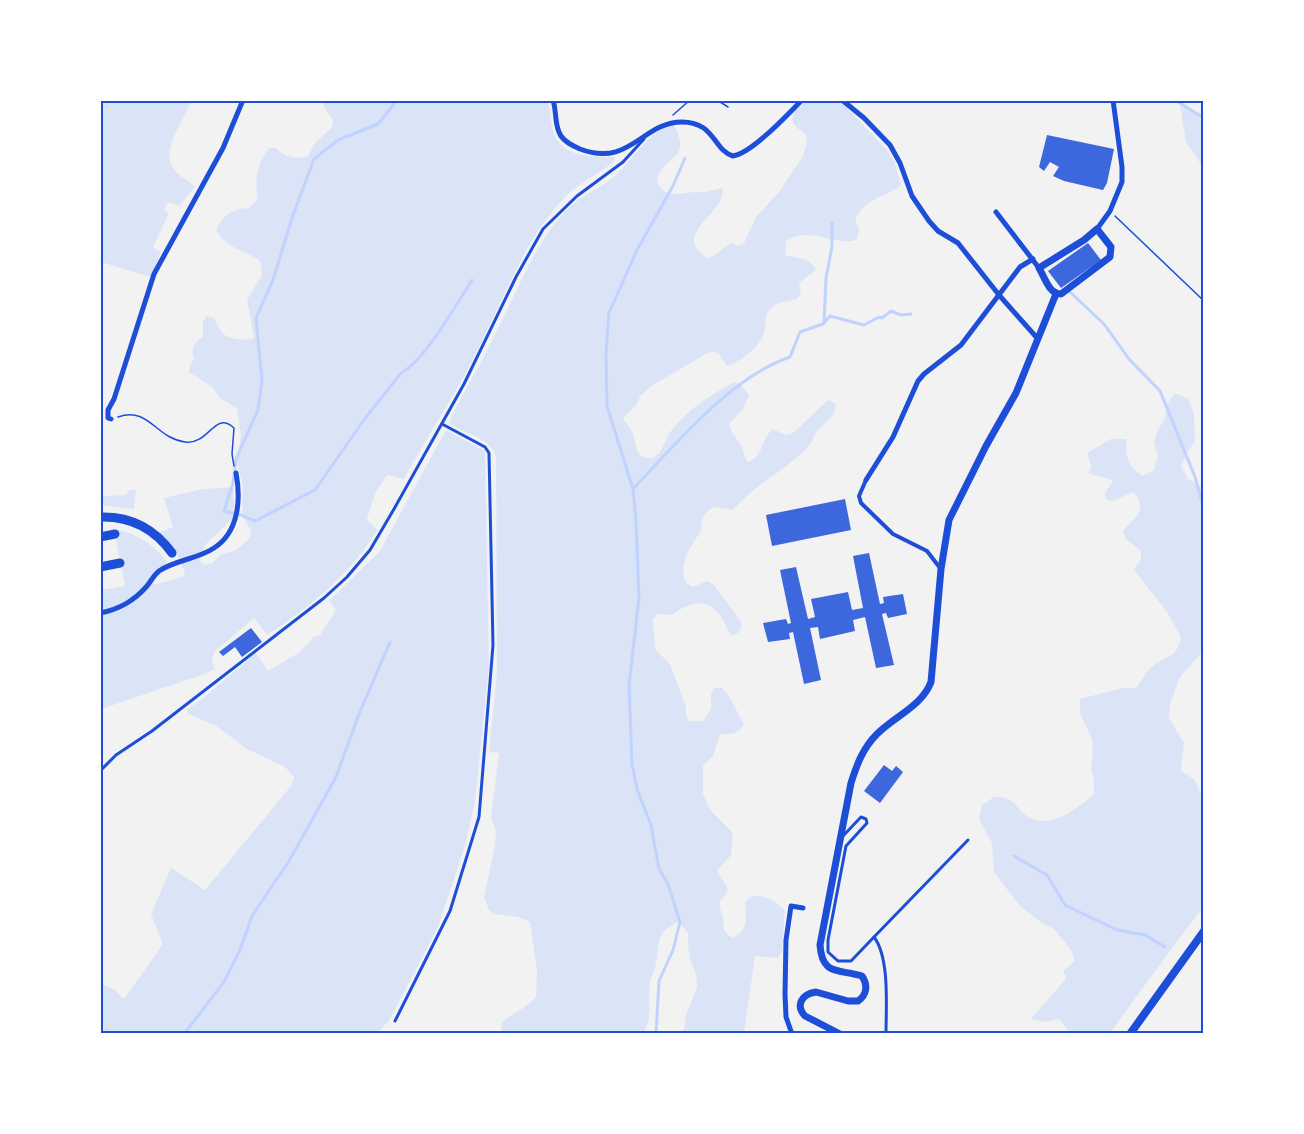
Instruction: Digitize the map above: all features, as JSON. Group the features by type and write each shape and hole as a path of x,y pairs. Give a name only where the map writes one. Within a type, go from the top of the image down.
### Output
{"highway":[{"path":"100,517 134,521 148,528 165,543 172,553"},
{"path":"100,537 115,534"},
{"path":"100,567 120,562"}],"main road":[{"path":"1130,1034 1203,931"}],"street":[{"path":"111,419 108,418 108,410 114,399 154,274 223,148 243,100"},
{"path":"553,100 560,136 574,147 587,152 611,153 665,124 681,122 699,125 713,135 727,153 734,156 770,131 802,100"},
{"path":"842,100 864,118 890,146 900,163 912,196 924,214 938,231 958,243 1038,339"},
{"path":"1039,268 1084,240 1097,229 1119,194 1122,168 1113,100"},
{"path":"996,212 1033,259 1056,294 1061,294 1110,257 1111,247 1097,229"},
{"path":"941,569 927,551 892,534 861,503 859,496 866,480 893,437 918,381 961,345 1020,267 1033,259"},
{"path":"840,1034 805,1016 800,1005 803,997 810,993 816,992 848,1001 858,1001 866,990 862,976 830,969 822,961 820,953 851,783 863,752 877,733 922,698 928,690 931,682 941,569 949,520 986,446 1017,393 1056,294"},
{"path":"100,613 113,611 131,602 158,572 214,548 225,537 234,524 237,513 236,472"},
{"path":"792,1034 786,1017 786,940 791,906 803,908"}],"lane":[{"path":"100,771 116,755 152,731 324,598 347,577 370,550 442,424 543,229 577,196 623,162 646,136"},
{"path":"395,1021 450,911 479,818 492,668 489,453 484,447 442,424"},
{"path":"840,839 861,817 866,819 867,823 846,846 828,940 828,952 838,961 851,961 968,840"},
{"path":"874,937 882,958 886,988 886,1034"}],"path":[{"path":"665,124 690,100"},
{"path":"717,100 728,107"},
{"path":"1110,211 1203,301"},
{"path":"111,419 131,413 141,416 165,435 186,442 203,439 214,426 222,422 229,424 234,428 232,461 236,472"}],"shaded area":[{"path":"100,101 191,101 174,136 169,155 176,172 195,187 179,206 168,202 164,210 169,213 153,247 161,252 151,277 101,262"},
{"path":"547,101 552,128 561,145 576,153 595,157 614,157 615,161 569,193 536,235 513,276 464,376 404,479 387,475 375,493 367,519 377,530 367,546 342,575 314,601 267,635 254,618 214,652 212,661 215,669 101,709 101,590 125,586 114,529 144,540 167,562 152,575 154,585 185,576 175,553 158,533 173,527 164,498 203,489 233,487 233,518 205,545 200,561 205,565 212,563 221,554 235,551 250,538 251,532 242,514 243,487 237,457 241,436 237,408 220,398 212,387 189,372 190,365 194,359 194,346 203,336 203,321 207,316 214,318 221,331 227,336 241,339 254,338 247,300 262,275 260,261 231,246 216,230 229,213 249,208 258,198 256,185 258,172 269,148 276,148 291,157 308,156 315,143 332,127 333,120 323,102"},
{"path":"805,101 842,103 887,150 895,163 901,186 868,203 863,208 855,220 859,230 856,240 839,241 804,235 786,241 785,255 807,260 816,270 799,283 801,291 798,298 778,303 772,307 766,317 764,334 756,346 745,356 727,366 719,354 713,351 706,354 651,386 623,418 632,432 641,456 653,457 660,452 677,423 692,409 734,382 740,384 749,395 743,409 729,424 748,462 757,456 766,437 773,429 786,435 793,433 828,400 836,404 832,416 818,430 807,448 796,458 741,501 733,510 713,507 707,512 702,520 701,531 686,556 683,569 686,583 693,587 707,581 713,584 740,620 742,626 738,633 732,635 717,611 705,604 692,604 672,615 658,614 653,619 655,649 670,664 689,721 703,721 711,709 711,694 714,688 722,688 744,724 737,732 720,734 713,756 703,766 703,794 710,810 733,833 731,855 717,871 728,889 719,906 724,929 733,938 744,927 745,902 750,897 765,897 778,904 785,911 782,952 777,958 755,956 744,1033 680,1033 684,1029 686,1015 697,987 696,974 690,960 688,933 679,922 665,931 659,941 655,969 650,980 648,1021 643,1033 501,1033 502,1022 536,997 537,970 530,922 518,917 495,914 489,910 484,897 495,845 496,831 491,817 499,753 489,752 497,671 496,456 488,444 449,423 533,258 550,231 571,206 616,175 656,133 674,125 680,146 678,152 659,173 657,182 665,191 673,194 723,189 716,207 696,232 694,241 697,249 707,258 714,256 731,243 738,246 744,243 756,217 779,192 803,156 807,142 806,135 795,126 792,119 794,112"},
{"path":"1180,104 1203,117 1203,167 1186,142"},
{"path":"1175,393 1188,399 1194,413 1195,442 1181,466 1188,479 1203,487 1204,650 1180,677 1170,704 1169,718 1184,743 1181,771 1194,779 1203,798 1203,908 1110,1033 1070,1033 1059,1019 1045,1022 1031,1019 1066,979 1063,971 1075,961 1071,950 1054,929 1020,906 994,872 992,843 979,819 982,805 994,797 1008,799 1030,818 1047,821 1073,811 1094,794 1091,767 1092,739 1080,713 1080,699 1122,688 1136,688 1152,666 1172,655 1177,648 1181,637 1167,612 1134,570 1141,558 1141,551 1125,538 1123,531 1140,509 1138,499 1133,492 1113,501 1106,500 1105,493 1113,481 1089,473 1091,466 1087,453 1111,439 1126,439 1127,455 1133,468 1142,476 1154,470 1158,456 1154,442 1165,418 1167,404"},
{"path":"446,430 485,451 489,666 475,802 464,849 438,927 390,1019 378,1033 101,1033 101,984 115,990 124,999 163,944 151,914 171,868 205,890 291,786 294,777 285,767 247,749 215,725 188,714 187,709 201,700 256,653 268,671 300,652 314,637 320,635 336,610 329,601 380,551"},
{"path":"131,489 136,490 134,509 101,505 101,496 125,495"}],"building":[{"path":"1047,135 1114,149 1107,183 1103,190 1064,181 1053,176 1059,167 1050,162 1044,171 1039,167"},
{"path":"1088,243 1101,260 1061,288 1048,271"},
{"path":"845,499 851,530 772,546 766,515"},
{"path":"869,553 880,604 884,603 883,597 903,594 907,614 888,618 886,613 882,614 894,665 876,668 865,617 853,620 855,631 820,639 818,627 810,628 821,680 804,684 793,632 789,633 790,639 768,642 763,623 786,619 788,624 791,623 780,570 796,567 808,619 815,617 811,599 848,592 852,610 863,608 853,556"},
{"path":"251,628 262,642 242,657 235,647 223,656 219,652"},
{"path":"884,765 892,771 896,766 903,772 880,803 864,791"}],"waterway":[{"path":"397,100 378,124 338,140 314,159 292,218 273,280 256,318 262,381 258,410 236,459 233,483 224,511 255,521 315,490 366,417 401,373 410,367 430,345 472,280"},
{"path":"1175,100 1204,118"},
{"path":"656,1034 659,981 673,950 680,922 668,884 659,869 651,825 637,789 632,764 629,685 639,598 636,520 633,489 607,406 606,354 609,313 637,250 673,186 685,158"},
{"path":"824,323 826,278 832,247 832,223"},
{"path":"1070,292 1104,324 1129,359 1160,391 1195,477 1204,509"},
{"path":"634,488 686,432 726,396 768,367 790,357 800,332 823,324 830,316 864,325 879,317 882,318 891,311 901,315 911,314"},
{"path":"184,1034 224,982 240,950 252,916 289,861 336,777 359,714 390,642"},
{"path":"1014,856 1047,875 1065,905 1117,930 1145,935 1165,947"}]}
